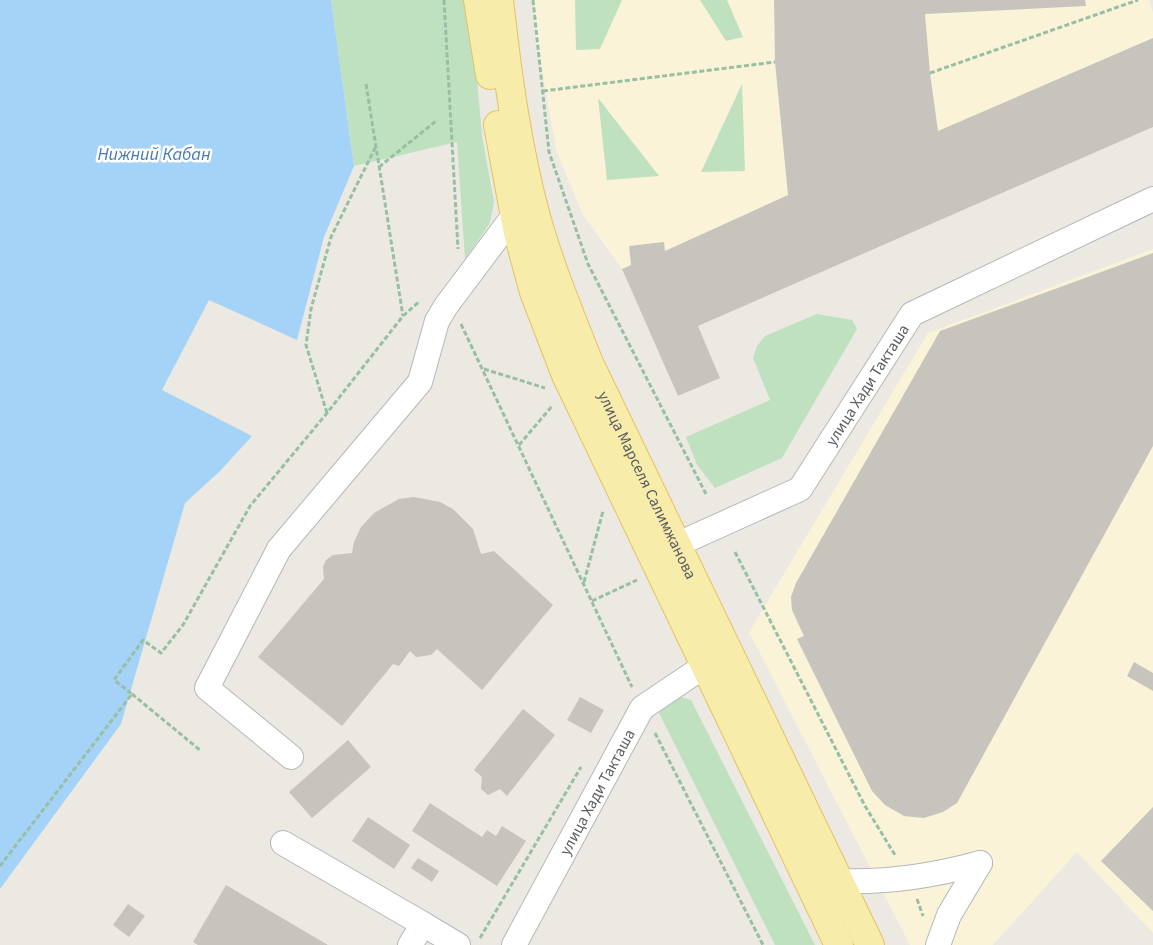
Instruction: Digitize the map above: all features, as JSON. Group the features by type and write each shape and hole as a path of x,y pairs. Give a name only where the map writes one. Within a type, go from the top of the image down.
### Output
{"main road":[{"path":"478,0 515,214 534,292 566,375 839,945"},
{"name":"улица Марселя Салимжанова","path":"499,0 518,126 536,216 553,269 589,363 870,945"}],"street":[{"name":"улица Хади Такташа","path":"676,545 800,488 912,314 1153,199"},
{"path":"291,757 207,688 279,549 420,382 437,321 515,214"},
{"name":"улица Хади Такташа","path":"514,945 634,699 706,665"},
{"path":"283,843 458,945"},
{"path":"838,881 866,882 909,879 936,875 980,863 949,915 938,945"},
{"path":"410,945 423,924"}],"path":[{"path":"444,0 456,294 483,369 630,684 634,699 763,945"},
{"path":"533,0 549,152 588,264 706,494"},
{"path":"930,72 1138,0"},
{"path":"543,91 775,62"},
{"path":"366,84 403,316"},
{"path":"379,167 436,121"},
{"path":"327,413 306,345 311,309 331,237 376,146"},
{"path":"201,750 114,680 143,640 161,654 183,625 250,506 327,413 403,316 423,298"},
{"path":"483,369 552,391"},
{"path":"519,445 557,401"},
{"path":"583,584 603,510"},
{"path":"735,552 865,806 909,879 925,920"},
{"path":"592,601 642,578"},
{"path":"630,684 634,699"},
{"path":"0,866 132,694"},
{"path":"476,945 582,765"}],"shaded area":[{"path":"534,0 1149,0 1153,12 1153,127 698,326 720,378 678,396 622,269 582,213 556,150 536,36"},
{"path":"1153,249 1153,933 1077,852 993,945 910,945 749,632 928,333"}],"green space":[{"path":"331,0 470,0 482,136 494,202 490,223 465,259 457,142 354,166"},
{"path":"575,0 622,0 600,49 576,50"},
{"path":"700,0 727,0 743,37 726,41"},
{"path":"742,84 745,171 701,172"},
{"path":"598,98 659,176 607,180"},
{"path":"817,314 852,320 857,329 782,458 715,488 697,465 686,437 770,400 753,358 757,346 765,336"},
{"path":"674,695 691,700 815,945 775,945 655,705"}],"water":[{"name":"Нижний Кабан","path":"0,0 331,0 354,166 324,237 297,340 209,300 162,390 252,436 220,471 185,503 121,724 0,889"}],"building":[{"path":"774,0 1085,0 1086,6 925,14 930,73 938,131 1153,38 1153,127 698,326 720,378 678,396 622,269 631,265 629,246 664,242 665,251 788,195 775,62"},
{"path":"1153,253 1153,446 957,803 943,812 924,818 904,816 885,805 872,791 797,639 804,636 792,610 791,597 796,583 940,331"},
{"path":"414,497 440,502 453,509 473,529 481,554 494,551 553,605 482,690 437,649 431,655 416,657 410,651 399,666 393,664 342,726 258,657 324,579 323,567 326,560 333,555 352,553 354,542 361,527 374,513 399,499"},
{"path":"1134,662 1153,673 1153,691 1127,676"},
{"path":"580,697 604,710 591,733 567,720"},
{"path":"523,709 555,735 507,796 500,789 488,795 481,789 482,777 474,770"},
{"path":"348,740 371,767 312,818 289,792"},
{"path":"430,803 482,837 487,830 496,836 502,826 526,841 497,886 412,831"},
{"path":"1153,807 1153,911 1101,861"},
{"path":"368,817 410,845 394,869 352,841"},
{"path":"418,858 439,871 432,882 411,868"},
{"path":"226,885 328,945 198,945 193,942"},
{"path":"128,904 145,916 129,937 113,925"}]}
